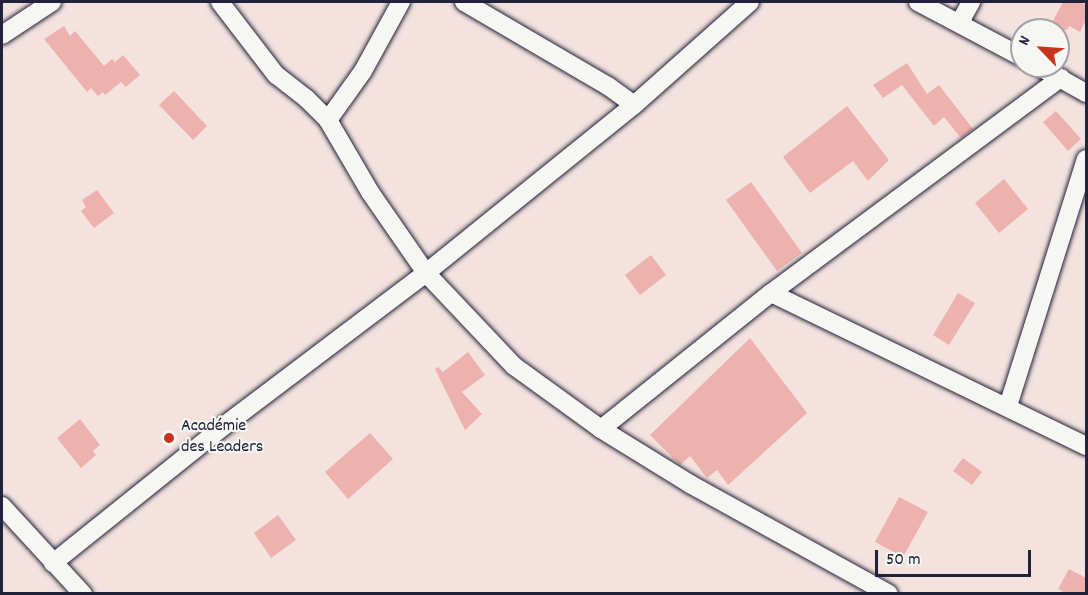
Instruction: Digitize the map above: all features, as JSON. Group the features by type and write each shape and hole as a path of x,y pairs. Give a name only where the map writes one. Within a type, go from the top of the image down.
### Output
{"street":[{"path":"2,35 52,2"},
{"path":"220,2 276,75 307,99 328,120 370,192 426,273 514,366 601,429 690,484 889,594"},
{"path":"328,120 363,71 400,2"},
{"path":"464,2 608,86 634,105"},
{"path":"53,563 225,425 426,273 634,105 750,2"},
{"path":"918,2 1010,50"},
{"path":"960,22 970,2"},
{"path":"601,429 771,293 1060,78 1086,93"},
{"path":"1008,406 1086,159"},
{"path":"771,293 1008,406 1086,446"},
{"path":"2,506 83,594"}],"building":[{"path":"1063,2 1080,2 1086,5 1086,20 1080,32 1070,27 1070,18 1054,18"},
{"path":"64,26 70,36 75,31 104,66 112,59 115,62 123,55 140,75 126,87 121,82 105,95 103,92 98,96 91,88 87,92 44,39"},
{"path":"907,63 927,94 939,85 973,129 961,138 944,117 934,126 902,85 883,98 873,85"},
{"path":"174,91 207,126 193,140 159,105"},
{"path":"847,106 889,160 868,181 853,161 810,193 783,157"},
{"path":"1056,111 1081,139 1068,151 1043,122"},
{"path":"1004,179 1028,209 999,233 975,203"},
{"path":"751,182 802,253 777,271 726,200"},
{"path":"97,190 114,213 94,228 81,211 86,207 82,200"},
{"path":"651,255 666,275 640,295 625,275"},
{"path":"958,293 975,303 949,345 933,335"},
{"path":"750,338 807,413 728,485 717,470 707,478 690,456 680,465 650,435"},
{"path":"468,352 485,375 462,392 482,414 465,430 435,369 438,367 443,372"},
{"path":"80,419 100,445 93,451 96,455 81,468 57,438"},
{"path":"370,433 393,459 348,499 325,472"},
{"path":"963,458 982,472 972,485 953,471"},
{"path":"899,497 928,512 903,557 875,542"},
{"path":"278,515 296,540 271,558 254,533"},
{"path":"1069,569 1086,578 1086,594 1067,594 1058,589"}],"place":[{"name":"Académie des Leaders","path":"169,438"}]}
